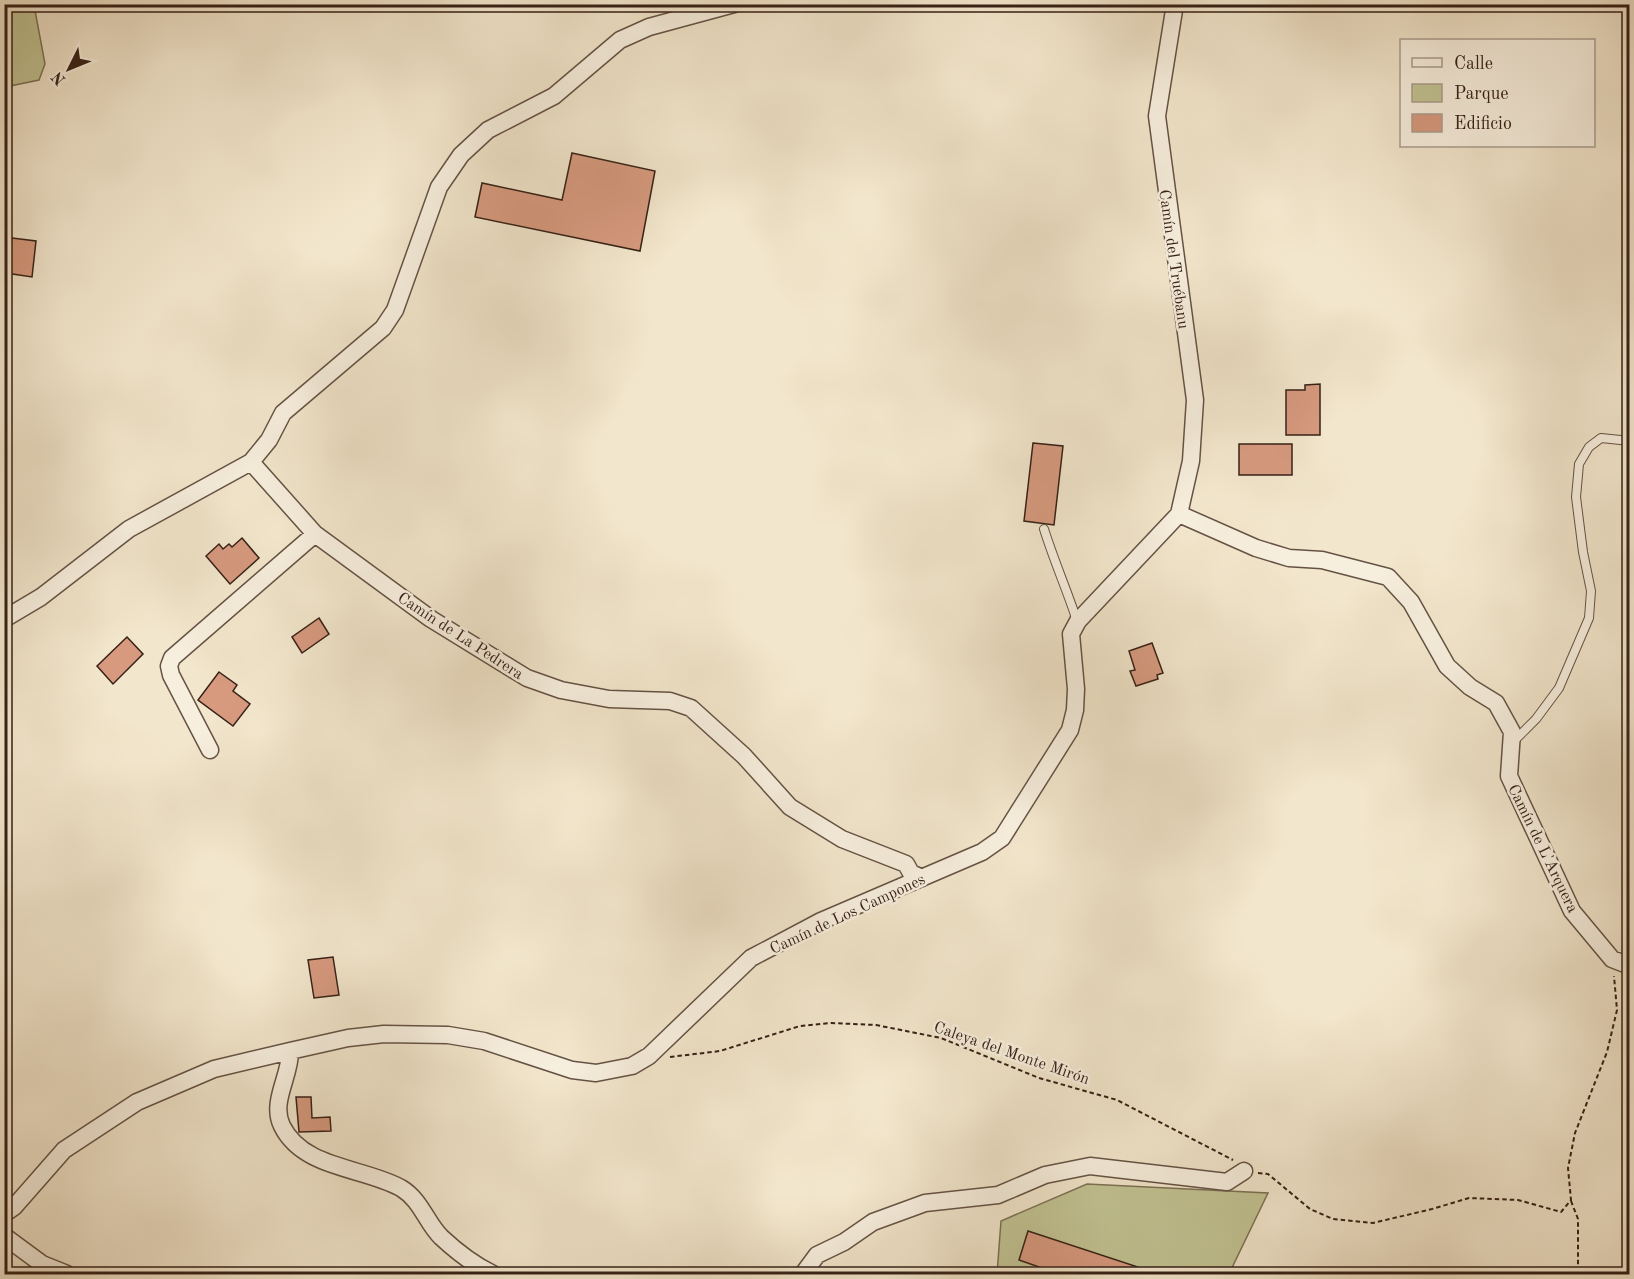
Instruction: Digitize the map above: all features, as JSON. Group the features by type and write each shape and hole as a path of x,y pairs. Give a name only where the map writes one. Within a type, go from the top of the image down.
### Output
{"street":[{"path":"4,619 41,597 129,529 251,462 269,440 284,413 382,328 395,310 439,187 461,155 488,130 554,96 620,40 649,27 734,4"},
{"name":"Camín del Truébanu","path":"1175,4 1157,116 1196,400 1191,461 1179,514"},
{"name":"Camín de La Pedrera","path":"251,462 315,534 431,619 527,678 561,690 599,697 670,701 690,708 744,756 789,807 842,839 906,864 911,873 922,878"},
{"path":"1077,621 1179,514"},
{"name":"Camín de L'Arquera","path":"1179,514 1256,548 1289,558 1322,560 1388,577 1411,602 1447,666 1470,687 1496,703 1512,732 1509,776 1572,912 1612,959 1629,966"},
{"path":"210,750 171,675 172,658 315,534"},
{"name":"Camín de Los Campones","path":"4,1214 14,1207 64,1150 137,1102 214,1069 290,1051 348,1038 384,1034 448,1035 484,1041 572,1070 596,1073 632,1066 649,1056 751,958 821,921 982,852 1002,838 1070,730 1075,710 1076,689 1071,634 1077,621"},
{"path":"290,1051 290,1063 281,1086 279,1103 280,1123 291,1141 308,1154 401,1188 420,1204 440,1236 493,1275"},
{"path":"803,1275 817,1255 844,1242 873,1222 925,1203 998,1195 1046,1175 1090,1166 1227,1182 1244,1171"},
{"path":"4,1236 42,1264 67,1275"}],"lane":[{"path":"1511,744 1536,719 1559,688 1588,618 1591,591 1576,498 1579,464 1589,447 1601,438 1629,441"},
{"path":"1044,529 1077,621"}],"path":[{"path":"1578,1275 1578,1219 1571,1200 1568,1168 1575,1133 1607,1052 1617,1010 1612,959"},
{"name":"Caleya del Monte Mirón","path":"649,1056 670,1058 720,1051 800,1026 831,1023 876,1025 941,1038 1039,1078 1117,1100 1233,1160 1244,1171"},
{"path":"1244,1171 1268,1174 1310,1209 1333,1219 1373,1223 1469,1198 1518,1200 1561,1212 1571,1200"}],"green space":[{"path":"5,4 34,5 45,64 39,80 5,87"},
{"path":"1087,1184 1268,1193 1229,1274 997,1274 1001,1221"}],"building":[{"path":"572,153 655,171 640,251 475,217 482,183 562,200"},
{"path":"12,238 36,241 32,277 6,273"},
{"path":"1320,384 1320,435 1286,435 1286,390 1305,390 1305,385"},
{"path":"1033,443 1063,446 1054,525 1024,521"},
{"path":"1239,444 1292,444 1292,475 1239,475"},
{"path":"242,538 259,558 230,584 206,556 219,544 223,549 229,544 232,547"},
{"path":"319,618 329,634 302,653 292,637"},
{"path":"127,637 143,654 113,684 97,666"},
{"path":"1152,643 1163,673 1157,675 1158,679 1136,686 1130,671 1135,670 1129,651"},
{"path":"219,672 237,685 233,691 250,704 233,726 198,700"},
{"path":"333,957 339,995 314,998 308,960"},
{"path":"296,1097 311,1097 312,1118 330,1117 331,1131 299,1132"},
{"path":"1028,1231 1153,1272 1153,1275 1062,1275 1019,1260"}]}
